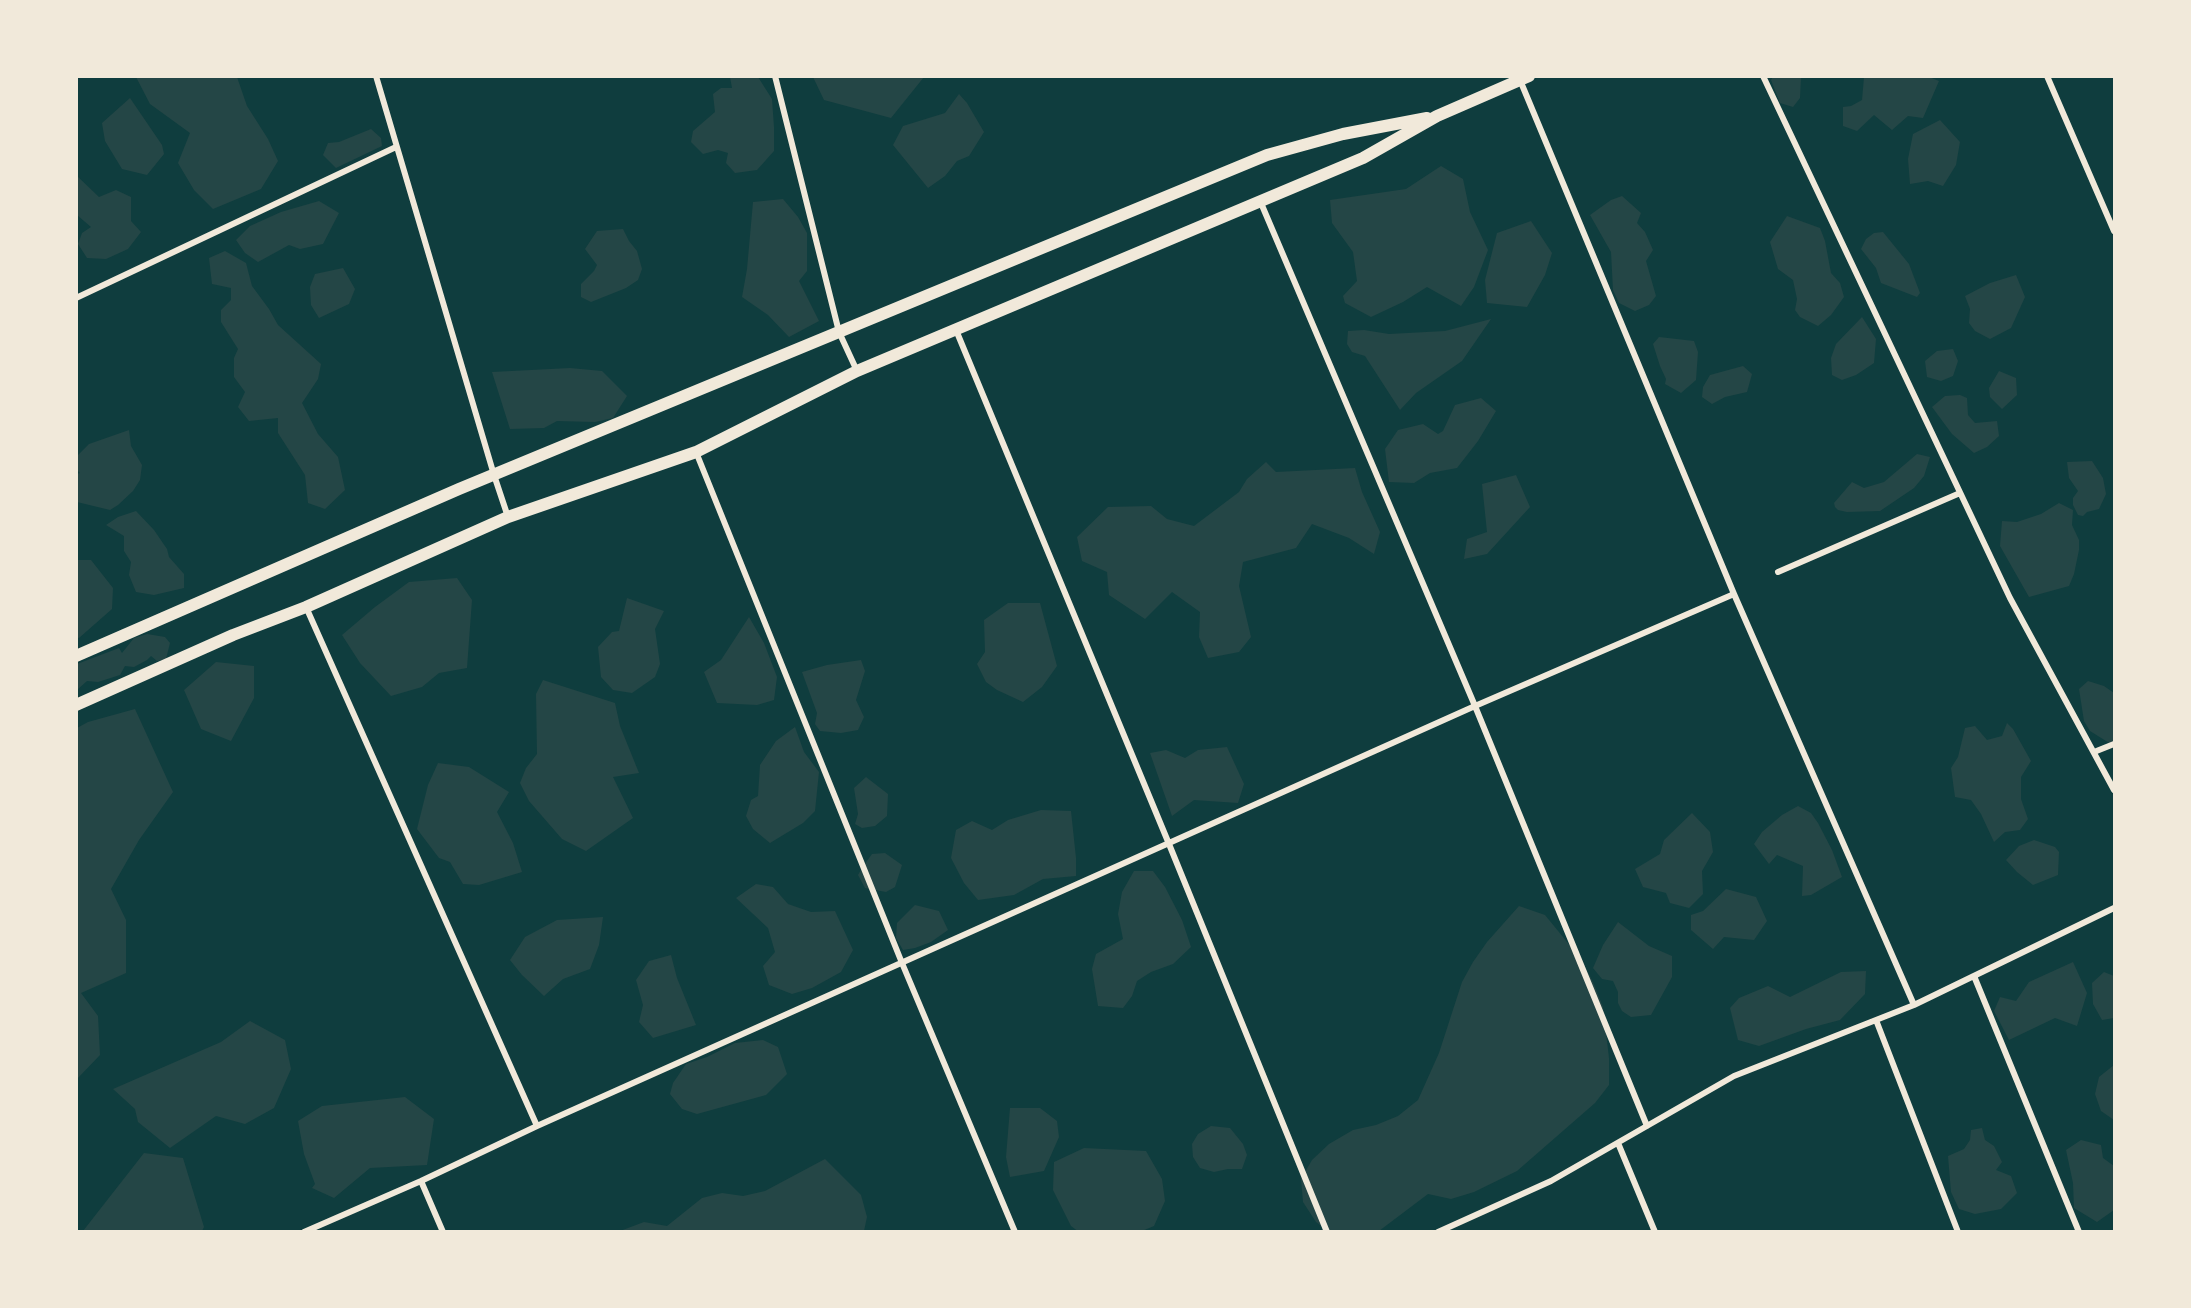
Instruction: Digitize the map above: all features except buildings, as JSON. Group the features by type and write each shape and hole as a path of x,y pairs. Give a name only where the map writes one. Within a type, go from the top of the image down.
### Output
{"main road":[{"path":"76,705 233,635 306,607 508,517 696,452 857,371 1261,203 1363,158 1437,116 1524,78"},
{"path":"76,656 494,475 1267,155 1343,134 1437,116"}],"street":[{"path":"376,76 508,517"},
{"path":"775,76 839,332 857,371"},
{"path":"1763,76 2010,598 2115,790"},
{"path":"2047,76 2115,231"},
{"path":"1524,78 1734,594 1914,1005"},
{"path":"76,298 396,147"},
{"path":"1261,203 1475,706 1647,1126"},
{"path":"956,330 1170,844 1327,1232"},
{"path":"696,452 902,963 1015,1232"},
{"path":"1778,572 1960,493"},
{"path":"304,1232 421,1181 537,1125 1475,706 1734,594"},
{"path":"306,607 537,1125"},
{"path":"2094,752 2115,744"},
{"path":"1438,1232 1551,1181 1734,1076 1914,1005 2115,908"},
{"path":"1974,976 2079,1232"},
{"path":"1876,1020 1958,1232"},
{"path":"1618,1143 1655,1232"},
{"path":"421,1181 443,1232"}],"shaded area":[{"path":"136,77 237,77 247,106 268,139 278,161 261,189 213,209 194,190 178,163 190,133 150,104"},
{"path":"730,77 758,77 772,99 774,151 757,170 735,173 726,163 728,153 718,150 703,154 691,142 693,131 715,112 713,94 721,88 732,88"},
{"path":"813,77 924,77 891,118 824,100"},
{"path":"1773,77 1801,77 1800,98 1793,107 1780,103 1771,80"},
{"path":"1864,77 1929,77 1939,81 1923,118 1908,116 1892,130 1874,115 1857,131 1843,126 1843,107 1851,106 1862,100"},
{"path":"959,94 984,132 969,156 957,161 945,176 928,188 893,145 903,126 945,113"},
{"path":"130,98 162,145 164,154 147,175 122,169 105,141 102,123"},
{"path":"1940,120 1960,142 1956,165 1943,186 1928,181 1910,184 1908,159 1913,134"},
{"path":"371,129 381,138 382,146 336,168 323,155 328,143 339,142"},
{"path":"1441,166 1463,179 1470,212 1488,250 1474,287 1461,306 1427,287 1403,302 1371,317 1345,303 1343,296 1357,281 1353,252 1332,223 1330,200 1406,189"},
{"path":"76,175 99,197 116,190 131,197 131,221 141,232 128,249 106,259 87,258 78,244 82,233 91,227 77,215"},
{"path":"1622,196 1641,213 1637,223 1645,232 1653,250 1646,261 1656,296 1649,305 1635,311 1619,303 1613,290 1611,252 1590,215 1611,200"},
{"path":"783,199 798,217 807,233 807,271 799,281 819,321 789,337 768,315 742,297 753,202"},
{"path":"319,201 339,213 323,244 300,249 289,245 258,262 245,253 236,240 250,226 281,212"},
{"path":"1787,216 1820,228 1831,273 1840,283 1844,297 1831,315 1818,326 1800,317 1795,310 1797,299 1793,280 1778,269 1770,242"},
{"path":"1531,221 1552,253 1545,275 1527,307 1487,303 1485,280 1497,233"},
{"path":"623,229 637,251 642,269 638,280 626,288 591,302 581,297 581,284 597,265 585,249 597,231"},
{"path":"1883,232 1909,264 1920,293 1917,297 1881,283 1876,268 1861,249 1866,239 1874,233"},
{"path":"225,251 246,263 252,286 278,325 321,364 318,379 302,403 318,434 338,457 345,490 325,509 308,503 305,475 278,433 278,418 249,421 238,407 245,392 234,377 234,358 238,349 221,322 221,310 231,300 231,288 212,284 209,258"},
{"path":"343,268 355,289 349,304 319,318 311,305 310,287 315,274"},
{"path":"2016,275 2025,297 2011,328 1990,339 1975,331 1969,323 1970,309 1965,296 1990,283"},
{"path":"1862,317 1876,339 1874,363 1856,375 1842,380 1832,375 1831,358 1836,344"},
{"path":"1491,319 1462,361 1416,393 1400,410 1365,356 1352,352 1347,344 1348,331 1364,330 1389,334 1445,331"},
{"path":"1659,337 1694,341 1698,352 1696,380 1681,393 1665,384 1666,379 1653,344"},
{"path":"1953,349 1958,361 1953,376 1941,381 1927,377 1925,361 1937,351"},
{"path":"1743,366 1752,374 1747,392 1725,397 1712,404 1702,397 1703,387 1710,375"},
{"path":"570,368 602,371 627,396 613,418 595,422 557,421 544,428 510,429 492,372"},
{"path":"1999,371 2016,378 2017,395 2002,409 1990,397 1989,388"},
{"path":"1960,395 1967,398 1968,415 1975,423 1997,421 1999,436 1987,447 1974,453 1952,434 1932,407 1945,396"},
{"path":"1481,398 1496,411 1478,441 1457,468 1430,473 1414,483 1389,482 1385,449 1398,430 1423,424 1438,434 1443,431 1455,405"},
{"path":"129,430 131,446 142,465 140,480 133,491 110,510 77,502 77,474 80,473 77,470 77,456 89,444"},
{"path":"1917,454 1930,457 1924,476 1914,488 1880,511 1847,512 1835,507 1834,503 1852,482 1864,488 1884,482"},
{"path":"2092,461 2103,478 2106,494 2099,509 2087,512 2083,516 2078,515 2073,505 2073,498 2078,491 2069,478 2067,462"},
{"path":"1266,462 1276,472 1355,468 1362,492 1380,532 1374,554 1349,538 1312,524 1296,548 1243,562 1239,586 1251,637 1239,652 1208,658 1199,637 1200,612 1172,592 1145,619 1109,595 1107,572 1082,561 1077,537 1108,507 1151,506 1167,519 1194,526 1239,492 1247,479"},
{"path":"1516,475 1530,507 1487,554 1464,559 1467,539 1487,532 1482,484"},
{"path":"2059,503 2073,510 2072,525 2079,540 2074,574 2069,586 2029,597 2000,546 2002,521 2017,522 2041,514"},
{"path":"136,511 154,530 167,549 169,557 184,574 184,588 154,595 136,592 129,575 131,562 124,551 124,536 106,525 118,517"},
{"path":"77,560 91,560 113,588 112,609 79,638 76,637"},
{"path":"457,578 472,600 467,668 439,673 422,687 391,696 360,663 342,635 409,582"},
{"path":"627,598 664,611 655,629 660,664 655,677 632,693 613,690 601,677 598,647 612,632 619,631"},
{"path":"1008,603 1040,603 1057,666 1042,687 1023,702 997,690 986,682 977,664 985,652 984,620"},
{"path":"749,617 764,643 777,677 774,700 757,705 717,703 704,672 721,660"},
{"path":"147,634 165,637 170,643 166,659 157,661 151,656 134,667 125,666 120,675 98,682 87,681 77,690 77,664 119,648 122,653 134,638"},
{"path":"861,660 865,671 856,700 864,717 858,730 841,733 820,731 815,724 817,713 802,672 827,665"},
{"path":"216,662 254,666 254,698 231,741 201,729 184,690"},
{"path":"543,680 615,703 620,726 639,773 613,777 633,818 586,851 562,839 529,801 520,783 526,768 537,754 536,694"},
{"path":"2088,681 2104,686 2114,693 2114,746 2090,731 2084,721 2079,689"},
{"path":"135,709 173,792 139,840 111,889 126,920 126,973 81,993 98,1016 100,1055 77,1079 77,728 88,722"},
{"path":"2007,723 2013,729 2031,761 2021,777 2021,799 2028,819 2020,830 2005,832 1994,842 1981,814 1971,800 1955,797 1951,768 1958,757 1965,728 1975,726 1987,740 2002,736"},
{"path":"795,727 804,752 819,772 815,811 803,823 770,843 753,829 746,816 751,800 758,796 760,765 776,741"},
{"path":"1227,747 1244,784 1238,803 1194,800 1172,816 1150,753 1166,750 1185,758 1198,750"},
{"path":"438,763 469,767 509,792 497,812 513,843 522,872 479,885 463,884 450,862 439,858 417,829 428,785"},
{"path":"866,777 888,794 887,816 875,826 862,828 855,824 858,814 854,788"},
{"path":"1798,806 1811,813 1818,823 1832,850 1842,877 1811,895 1802,896 1803,866 1777,855 1769,864 1754,844 1762,832 1782,815"},
{"path":"1041,810 1071,811 1076,876 1043,879 1014,895 978,900 964,883 951,858 956,830 972,821 992,830 1008,820"},
{"path":"1692,813 1710,832 1713,852 1702,871 1703,894 1689,908 1670,903 1666,893 1643,887 1635,869 1660,854 1664,840"},
{"path":"2034,840 2055,847 2059,852 2058,875 2033,885 2006,860 2019,846"},
{"path":"885,853 902,865 895,887 886,892 865,888 858,875 862,868 872,854"},
{"path":"1134,871 1153,871 1165,887 1182,920 1191,947 1173,964 1151,972 1137,981 1132,996 1123,1008 1098,1006 1092,969 1096,954 1123,939 1118,914 1122,892"},
{"path":"756,884 773,887 788,904 811,912 835,911 853,950 841,972 812,988 792,994 769,985 763,966 775,952 768,928 736,898"},
{"path":"1726,889 1756,897 1767,921 1754,940 1724,937 1713,949 1691,930 1691,915 1703,911"},
{"path":"915,905 939,911 948,930 931,942 903,950 896,938 897,923"},
{"path":"1519,906 1545,915 1581,959 1593,982 1603,1007 1609,1058 1609,1085 1595,1103 1517,1171 1474,1192 1451,1199 1428,1194 1379,1231 1328,1231 1316,1222 1303,1202 1301,1179 1312,1160 1329,1144 1353,1130 1376,1125 1398,1116 1418,1100 1439,1053 1462,982 1487,942"},
{"path":"603,917 599,945 590,969 563,979 544,996 510,960 525,937 557,920"},
{"path":"1618,922 1649,946 1672,956 1672,977 1651,1015 1631,1017 1622,1011 1613,981 1602,979 1593,968 1603,945"},
{"path":"671,955 677,978 696,1025 653,1038 639,1022 643,1005 636,980 649,961"},
{"path":"2073,962 2087,993 2077,1026 2055,1018 2009,1040 1994,1011 2000,997 2016,1001 2029,982"},
{"path":"1866,971 1865,994 1840,1020 1806,1029 1759,1046 1738,1040 1730,1008 1739,998 1768,986 1790,997 1841,972"},
{"path":"2104,972 2114,976 2114,1018 2102,1020 2093,1004 2092,983"},
{"path":"250,1021 285,1040 291,1069 274,1108 245,1124 216,1116 170,1148 138,1122 135,1109 113,1089 221,1042"},
{"path":"763,1040 778,1047 787,1074 766,1095 697,1114 682,1109 670,1094 673,1083 686,1064 707,1057 735,1043"},
{"path":"2114,1065 2114,1120 2101,1111 2095,1094 2099,1077"},
{"path":"405,1097 434,1119 427,1165 370,1168 334,1198 312,1188 315,1184 304,1154 298,1121 322,1106"},
{"path":"1010,1108 1040,1108 1057,1121 1059,1137 1044,1171 1010,1177 1006,1157"},
{"path":"1211,1126 1230,1128 1243,1144 1247,1155 1242,1169 1214,1172 1200,1168 1193,1157 1192,1144 1198,1134"},
{"path":"1982,1128 1985,1140 1994,1146 2002,1162 1996,1170 2011,1176 2017,1193 2001,1209 1975,1214 1959,1209 1951,1192 1948,1156 1964,1149 1970,1140 1971,1130"},
{"path":"2081,1140 2101,1145 2103,1158 2114,1166 2114,1210 2097,1222 2074,1208 2073,1183 2066,1150"},
{"path":"1084,1148 1146,1151 1162,1179 1165,1201 1154,1226 1142,1231 1079,1232 1071,1226 1053,1190 1054,1162"},
{"path":"144,1153 183,1158 204,1227 202,1231 83,1231"},
{"path":"825,1159 861,1195 867,1217 864,1231 620,1231 644,1222 667,1226 702,1198 722,1193 743,1196 765,1191"}]}
